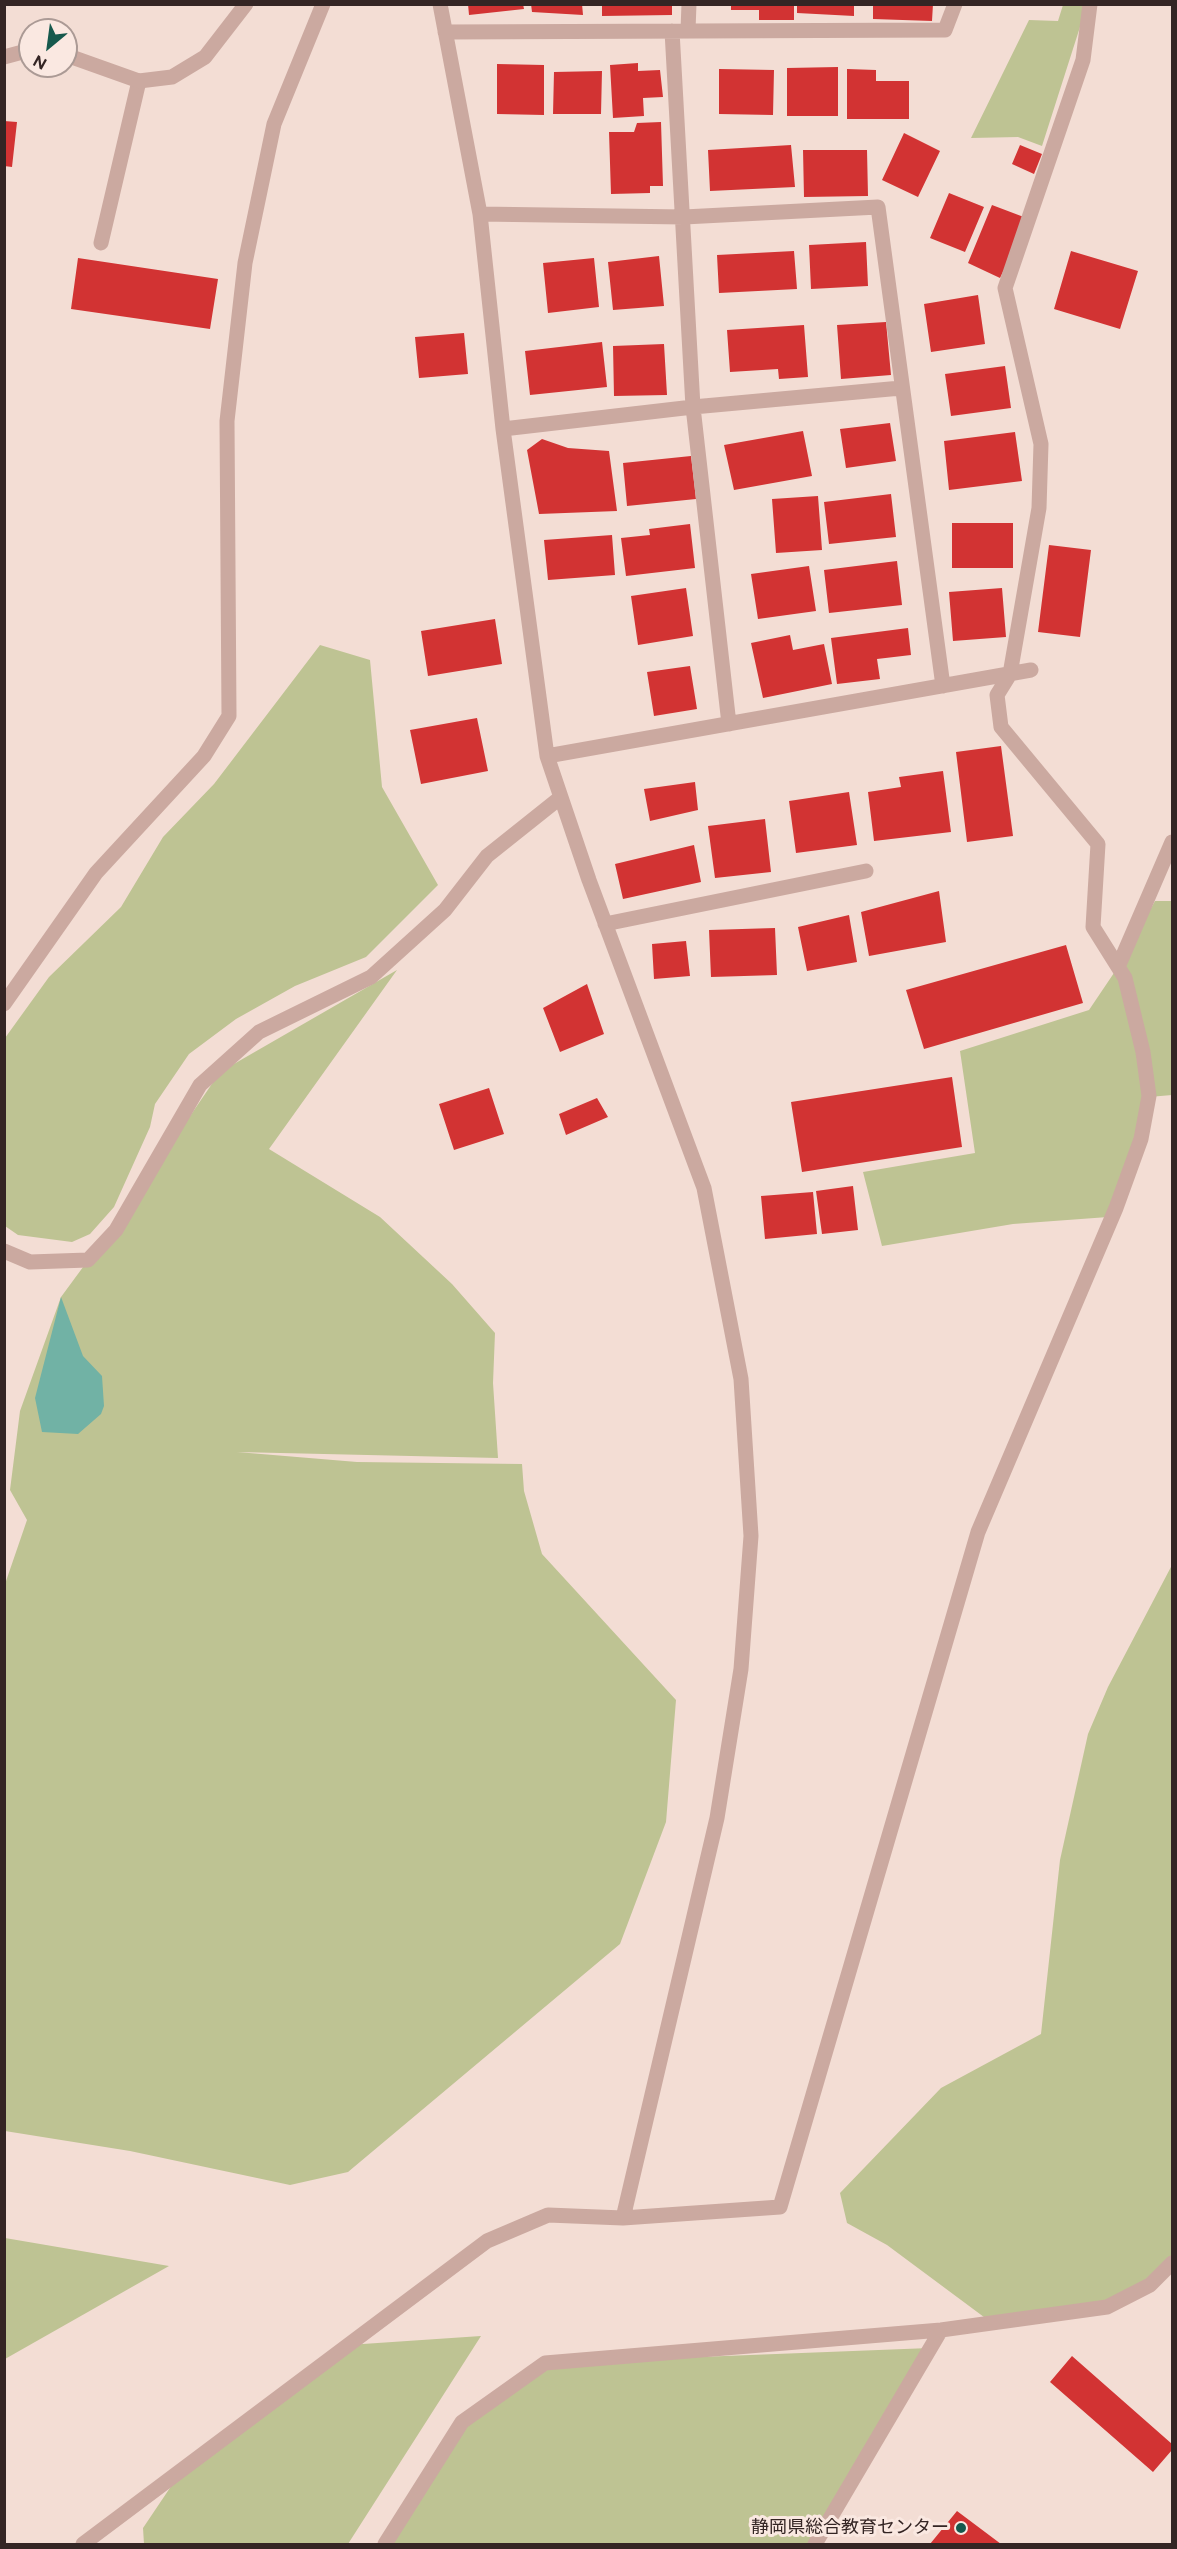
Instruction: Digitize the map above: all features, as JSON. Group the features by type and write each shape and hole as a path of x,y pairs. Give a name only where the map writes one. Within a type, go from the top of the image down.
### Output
{"street":[{"path":"78,59 139,81 172,77 204,57 246,4"},
{"path":"4,1004 96,873 204,756 229,716 227,420 245,263 274,124 323,4"},
{"path":"440,4 480,213 503,429 547,756 605,924 704,1188 741,1379 751,1536 741,1669 717,1818 623,2218"},
{"path":"689,4 680,30 684,217 693,407 729,724"},
{"path":"445,32 945,30 955,4"},
{"path":"83,2544 487,2241 548,2215 623,2218 780,2207 978,1532 1116,1208 1141,1139 1149,1096 1143,1052 1125,978 1093,927 1098,844 1001,727 997,695 1010,674 1039,508 1041,444 1005,288 1083,60 1090,4"},
{"path":"100,243 139,81"},
{"path":"480,213 684,217 878,207 943,686"},
{"path":"503,429 693,407 901,388"},
{"path":"547,756 1031,670"},
{"path":"4,1251 30,1262 88,1260 116,1230 200,1085 259,1032 371,977 445,910 487,856 561,797"},
{"path":"1118,967 1173,842"},
{"path":"605,924 866,871"},
{"path":"385,2544 462,2422 545,2363 941,2330 1107,2307 1150,2284 1173,2263"},
{"path":"814,2544 941,2330"}],"green space":[{"path":"1063,5 1087,5 1042,146 1018,137 971,138 1029,20 1058,21"},
{"path":"320,645 370,660 382,787 438,885 366,957 295,986 236,1019 189,1054 155,1104 150,1127 114,1207 90,1234 72,1242 18,1235 5,1226 5,1038 49,977 121,907 163,837 214,784"},
{"path":"1155,901 1172,901 1172,1095 1149,1097 1108,1217 1013,1224 882,1246 863,1172 975,1153 960,1051 1089,1010 1118,967"},
{"path":"397,970 269,1149 380,1217 452,1284 495,1333 493,1383 498,1458 237,1452 357,1462 522,1464 524,1491 542,1554 676,1700 666,1822 620,1944 348,2172 290,2185 130,2151 5,2131 4,1587 27,1520 10,1490 20,1411 61,1297 139,1191 220,1072"},
{"path":"1172,1565 1172,2265 1107,2307 992,2323 887,2245 847,2223 840,2193 941,2088 1041,2034 1060,1860 1088,1734 1108,1687"},
{"path":"5,2238 169,2266 5,2359"},
{"path":"481,2336 348,2544 144,2544 143,2528 182,2470 348,2345"},
{"path":"930,2348 811,2544 385,2544 462,2422 545,2363"}],"water":[{"path":"61,1297 83,1356 102,1376 104,1406 101,1414 78,1434 42,1432 35,1398"}],"building":[{"path":"468,4 523,4 524,9 469,15"},
{"path":"531,4 582,4 583,15 532,12"},
{"path":"602,4 672,4 672,15 602,16"},
{"path":"731,4 794,4 794,20 759,20 759,10 731,10"},
{"path":"797,4 854,4 854,16 797,13"},
{"path":"873,4 933,4 932,21 873,19"},
{"path":"638,63 638,71 660,70 663,97 643,98 644,116 613,118 610,65"},
{"path":"497,64 544,65 544,115 497,114"},
{"path":"838,67 838,116 787,116 787,68"},
{"path":"719,69 774,70 773,115 719,114"},
{"path":"847,69 876,70 876,81 909,81 909,119 847,119"},
{"path":"602,71 601,114 553,114 554,72"},
{"path":"4,121 17,122 12,167 4,166"},
{"path":"661,122 663,186 650,186 650,193 611,194 609,132 634,132 637,123"},
{"path":"904,133 940,151 918,197 882,180"},
{"path":"791,145 795,187 710,191 708,150"},
{"path":"1020,145 1042,154 1034,174 1012,164"},
{"path":"803,150 867,150 868,196 804,197"},
{"path":"949,193 984,207 965,252 930,238"},
{"path":"992,205 1029,219 1000,278 968,263"},
{"path":"866,242 868,286 811,289 809,245"},
{"path":"794,251 797,289 719,293 717,255"},
{"path":"1071,251 1138,271 1120,329 1054,309"},
{"path":"659,256 664,306 613,310 608,262"},
{"path":"78,258 218,279 210,329 71,309"},
{"path":"594,258 599,307 548,313 543,263"},
{"path":"978,295 985,344 931,352 924,304"},
{"path":"886,322 891,375 841,379 837,325"},
{"path":"804,325 808,377 779,379 778,369 730,372 727,330"},
{"path":"464,333 468,374 419,378 415,337"},
{"path":"602,342 607,387 530,395 525,351"},
{"path":"664,344 667,395 614,396 613,346"},
{"path":"1005,366 1011,408 951,416 945,374"},
{"path":"890,423 896,461 846,468 840,429"},
{"path":"803,431 812,476 734,490 724,445"},
{"path":"1015,432 1022,481 949,490 944,441"},
{"path":"542,439 568,448 609,451 617,511 539,514 527,450"},
{"path":"691,456 696,499 627,506 623,463"},
{"path":"891,494 896,537 829,544 824,502"},
{"path":"818,496 822,550 776,553 772,499"},
{"path":"952,523 1013,523 1013,568 952,568"},
{"path":"690,524 695,568 626,576 621,538 650,535 649,529"},
{"path":"612,535 615,575 548,580 544,540"},
{"path":"1049,545 1091,550 1080,637 1038,632"},
{"path":"897,561 902,605 829,613 824,570"},
{"path":"809,566 816,611 758,619 751,574"},
{"path":"686,588 693,636 638,645 631,596"},
{"path":"1002,588 1006,637 953,641 949,592"},
{"path":"495,619 502,664 428,676 421,631"},
{"path":"908,628 911,655 877,659 880,679 837,684 831,638"},
{"path":"790,635 793,650 824,644 832,684 763,698 751,643"},
{"path":"690,666 697,709 654,716 647,672"},
{"path":"477,718 488,771 421,784 410,730"},
{"path":"1001,746 1013,836 967,842 956,752"},
{"path":"943,771 951,832 874,841 868,792 901,787 899,777"},
{"path":"695,782 698,810 650,821 644,789"},
{"path":"849,792 857,845 796,853 789,801"},
{"path":"765,819 771,872 715,878 708,826"},
{"path":"694,845 701,882 623,899 615,864"},
{"path":"939,891 946,942 869,956 861,912"},
{"path":"849,915 857,962 807,971 798,927"},
{"path":"775,928 777,975 711,977 709,930"},
{"path":"686,941 690,976 654,979 652,944"},
{"path":"1066,945 1083,1003 924,1049 906,990"},
{"path":"587,984 604,1034 560,1052 543,1008"},
{"path":"952,1077 962,1147 802,1172 791,1102"},
{"path":"489,1088 504,1134 454,1150 439,1104"},
{"path":"597,1098 608,1117 566,1135 559,1114"},
{"path":"853,1186 858,1230 822,1234 816,1191"},
{"path":"813,1192 817,1234 765,1239 761,1196"},
{"path":"1072,2356 1172,2444 1172,2450 1153,2472 1050,2382"},
{"name":"静岡県総合教育センター","path":"957,2511 1001,2544 930,2544"}],"place":[{"name":"静岡県総合教育センター","path":"961,2528"}]}
